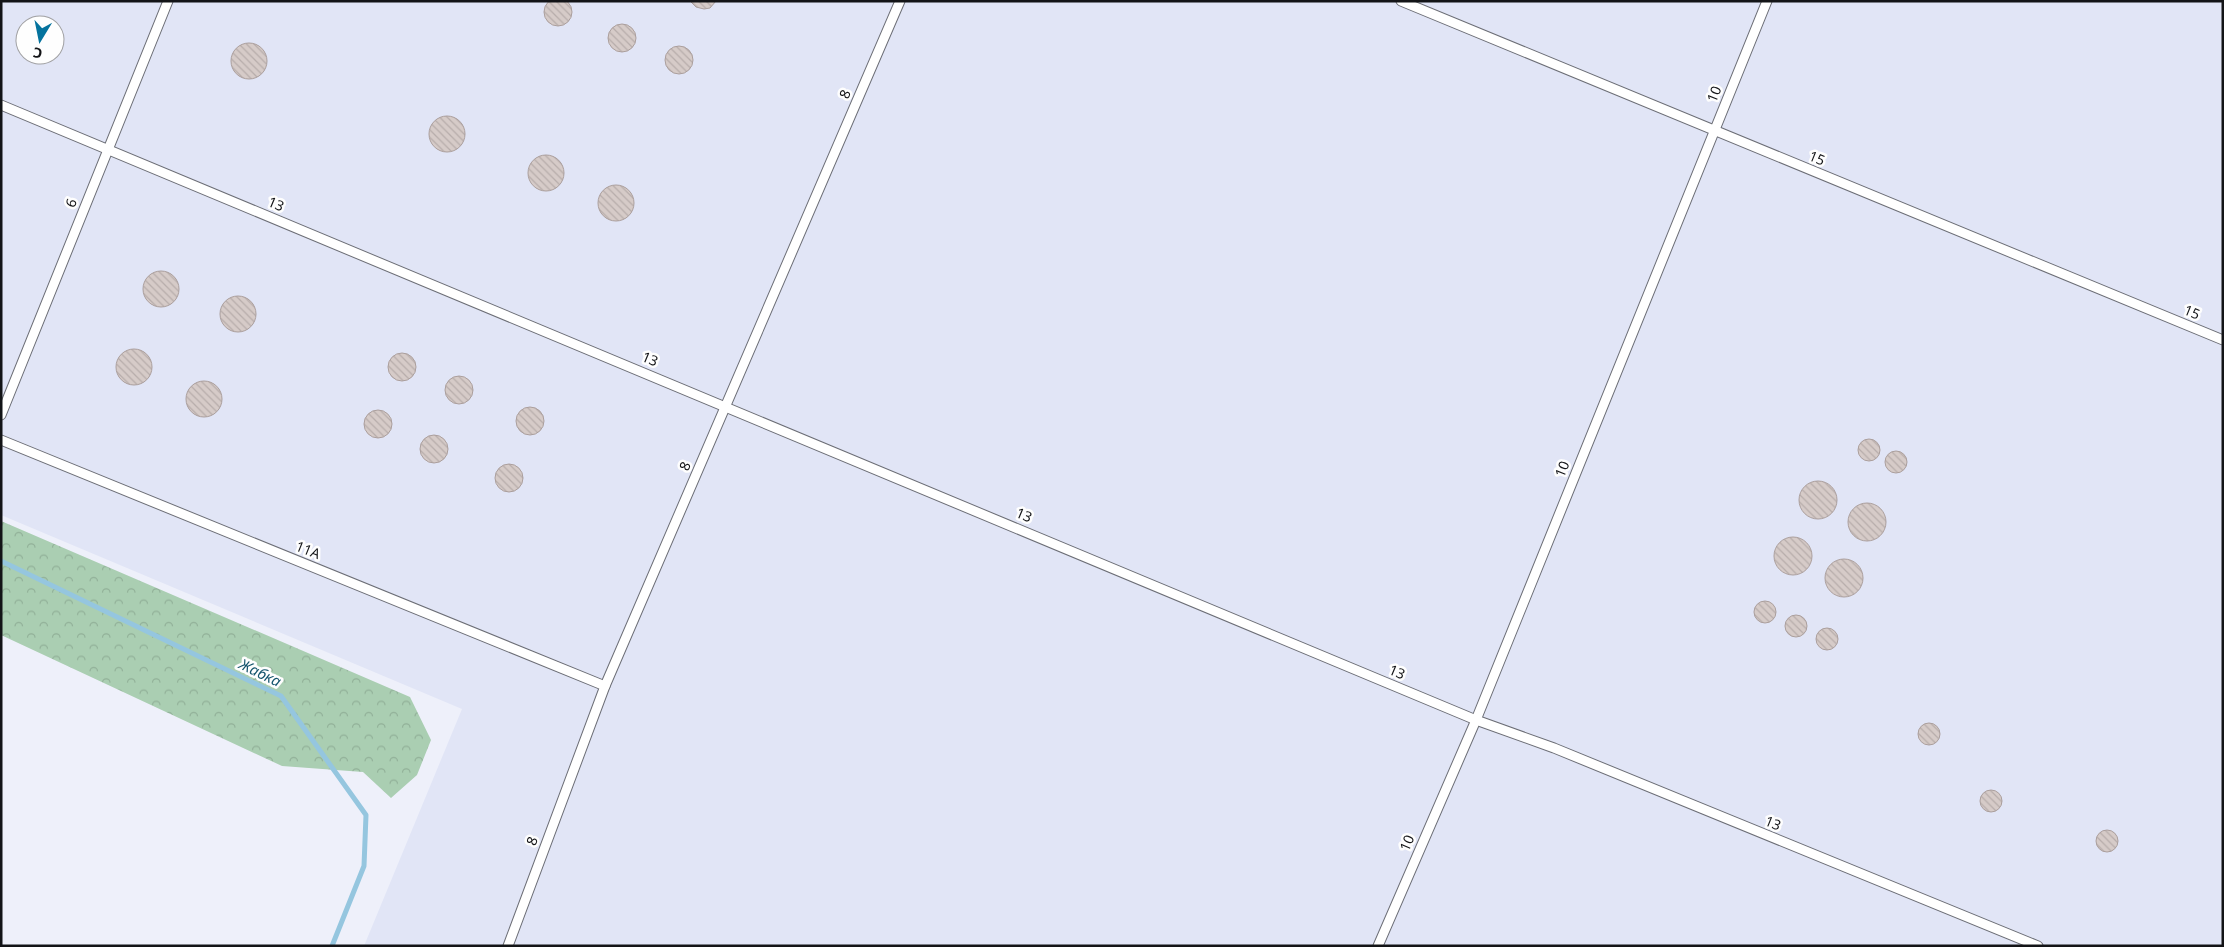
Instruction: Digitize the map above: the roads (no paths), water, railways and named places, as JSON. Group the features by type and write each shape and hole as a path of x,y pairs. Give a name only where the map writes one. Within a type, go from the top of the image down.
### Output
{"lane":[{"name":"6","path":"1,416 168,1"},
{"name":"8","path":"508,946 605,686 900,1"},
{"name":"15","path":"1401,1 2223,340"},
{"name":"10","path":"1378,946 1476,720 1767,1"},
{"name":"13","path":"1,105 1476,720 1554,748 2038,946"},
{"name":"11A","path":"1,440 605,686"}],"waterway":[{"name":"Жабка","path":"1,561 281,696 366,815 364,866 332,946"}]}
